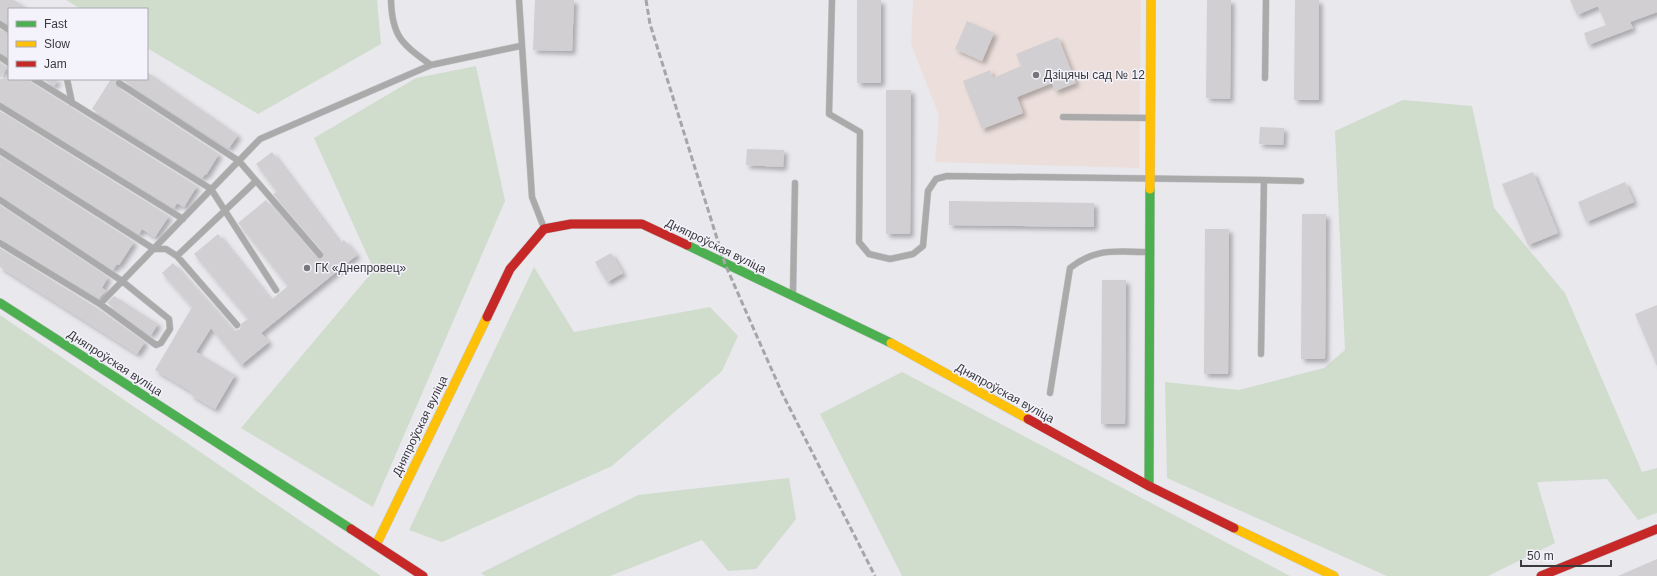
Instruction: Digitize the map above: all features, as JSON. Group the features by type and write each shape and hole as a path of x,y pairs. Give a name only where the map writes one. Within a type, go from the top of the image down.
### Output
{"street":[{"path":"1149,486 1149,118 1151,0"},
{"name":"Дняпроўская вуліца","path":"0,303 376,545 510,269 544,229 571,224 642,224 873,333 1149,486 1334,576"},
{"path":"1541,576 1657,529"},
{"path":"376,545 423,576"}],"lane":[{"path":"391,0 392,18 397,35 411,50 431,65"},
{"path":"519,0 520,46 532,197 544,229"},
{"path":"832,0 829,114 860,132 860,242 870,254 890,259 913,254 923,246 928,191 936,179 947,176 1301,181"},
{"path":"1265,78 1266,0"},
{"path":"100,304 260,139 431,65 520,46"},
{"path":"36,80 211,189 276,290"},
{"path":"67,80 72,103"},
{"path":"118,83 239,161 320,255"},
{"path":"0,106 183,219"},
{"path":"1063,117 1149,118"},
{"path":"0,151 154,249 166,249 177,256 237,325"},
{"path":"1261,354 1264,180"},
{"path":"177,256 256,181"},
{"path":"793,296 795,183"},
{"path":"0,200 122,281 169,319 170,330 161,344 156,345 150,342 100,304 0,243"},
{"path":"1050,393 1070,268 1083,258 1102,251 1149,252"}],"shaded area":[{"path":"913,0 1141,0 1139,168 935,162 939,116 911,44"}],"green space":[{"path":"66,0 377,0 381,44 258,114 148,49 148,8 79,8"},
{"path":"476,66 505,201 373,507 241,428 374,270 314,138 416,78"},
{"path":"1403,100 1472,106 1494,208 1565,293 1642,472 1657,468 1657,513 1638,520 1607,479 1537,482 1555,543 1488,576 1387,576 1167,478 1165,382 1239,390 1324,368 1345,350 1335,131"},
{"path":"534,267 574,332 710,307 738,336 722,371 612,466 442,542 409,530"},
{"path":"0,315 381,576 0,576"},
{"path":"902,372 1290,576 902,576 820,414"},
{"path":"789,478 796,519 756,569 728,571 702,540 610,576 485,576 481,573 638,495"}],"building":[{"path":"0,0 14,0 26,8 8,8 8,24 0,20"},
{"path":"535,0 574,0 572,51 533,50"},
{"path":"857,0 881,0 881,83 857,83"},
{"path":"1207,0 1231,0 1230,99 1206,98"},
{"path":"1295,0 1319,0 1319,100 1294,100"},
{"path":"1570,0 1657,0 1657,12 1630,22 1633,28 1588,45 1584,33 1606,25 1598,6 1577,15"},
{"path":"967,21 994,33 982,61 955,49"},
{"path":"0,29 8,33 8,57 0,53"},
{"name":"Дзіцячы сад № 12","path":"1058,37 1076,83 1055,91 1052,83 1017,97 1023,113 982,129 963,81 990,70 993,78 1021,66 1016,54"},
{"path":"0,62 7,67 0,78"},
{"path":"148,73 238,135 229,148 123,80 148,80"},
{"path":"0,79 30,80 32,83 197,186 184,207 177,203 174,208 0,102"},
{"path":"45,80 57,80 54,86"},
{"path":"110,80 116,80 115,82 117,87 219,154 206,175 205,174 202,178 92,109"},
{"path":"886,90 911,90 910,234 886,234"},
{"path":"0,111 169,216 155,237 142,229 139,234 0,147"},
{"path":"1260,127 1284,128 1283,145 1259,144"},
{"path":"747,149 784,150 783,167 746,165"},
{"name":"ГК «Днепровец»","path":"272,152 340,243 344,240 357,255 261,333 269,342 241,365 211,328 196,352 235,375 215,409 191,395 192,392 155,370 192,307 162,273 173,263 234,331 240,329 241,324 248,319 194,254 218,234 271,300 288,286 238,223 266,200 317,258 323,258 323,252 273,194 277,192 256,164"},
{"path":"0,156 134,242 119,265 117,264 113,270 0,196"},
{"path":"1533,172 1558,233 1528,245 1502,184"},
{"path":"1625,182 1634,202 1586,222 1578,202"},
{"path":"949,201 1094,203 1094,227 949,225"},
{"path":"0,205 108,277 102,288 106,291 99,298 0,239"},
{"path":"1302,214 1326,214 1325,359 1301,359"},
{"path":"1205,229 1229,229 1228,374 1204,374"},
{"path":"0,248 97,308 145,342 137,354 0,267"},
{"path":"611,253 623,273 607,282 595,262"},
{"path":"1102,280 1126,280 1125,424 1101,424"},
{"path":"114,296 158,324 151,335 107,303"},
{"path":"1657,305 1657,366 1635,314"},
{"path":"1657,559 1657,576 1618,576"}],"railway":[{"path":"646,0 650,24 725,264 782,393 875,576"}],"traffic: fast":[{"path":"1149,486 1150,189"},
{"path":"687,245 891,343"},
{"path":"0,303 351,529"}],"traffic: slow":[{"path":"1150,189 1151,0"},
{"path":"376,545 487,317"},
{"path":"891,343 1028,419"},
{"path":"1234,528 1334,576"}],"traffic: jam":[{"path":"487,317 510,269 544,229 571,224 642,224 687,245"},
{"path":"1028,419 1149,486 1234,528"},
{"path":"351,529 423,576"},
{"path":"1541,576 1657,529"}],"place":[{"name":"Дзіцячы сад № 12","path":"1036,75"},
{"name":"ГК «Днепровец»","path":"307,268"}]}
